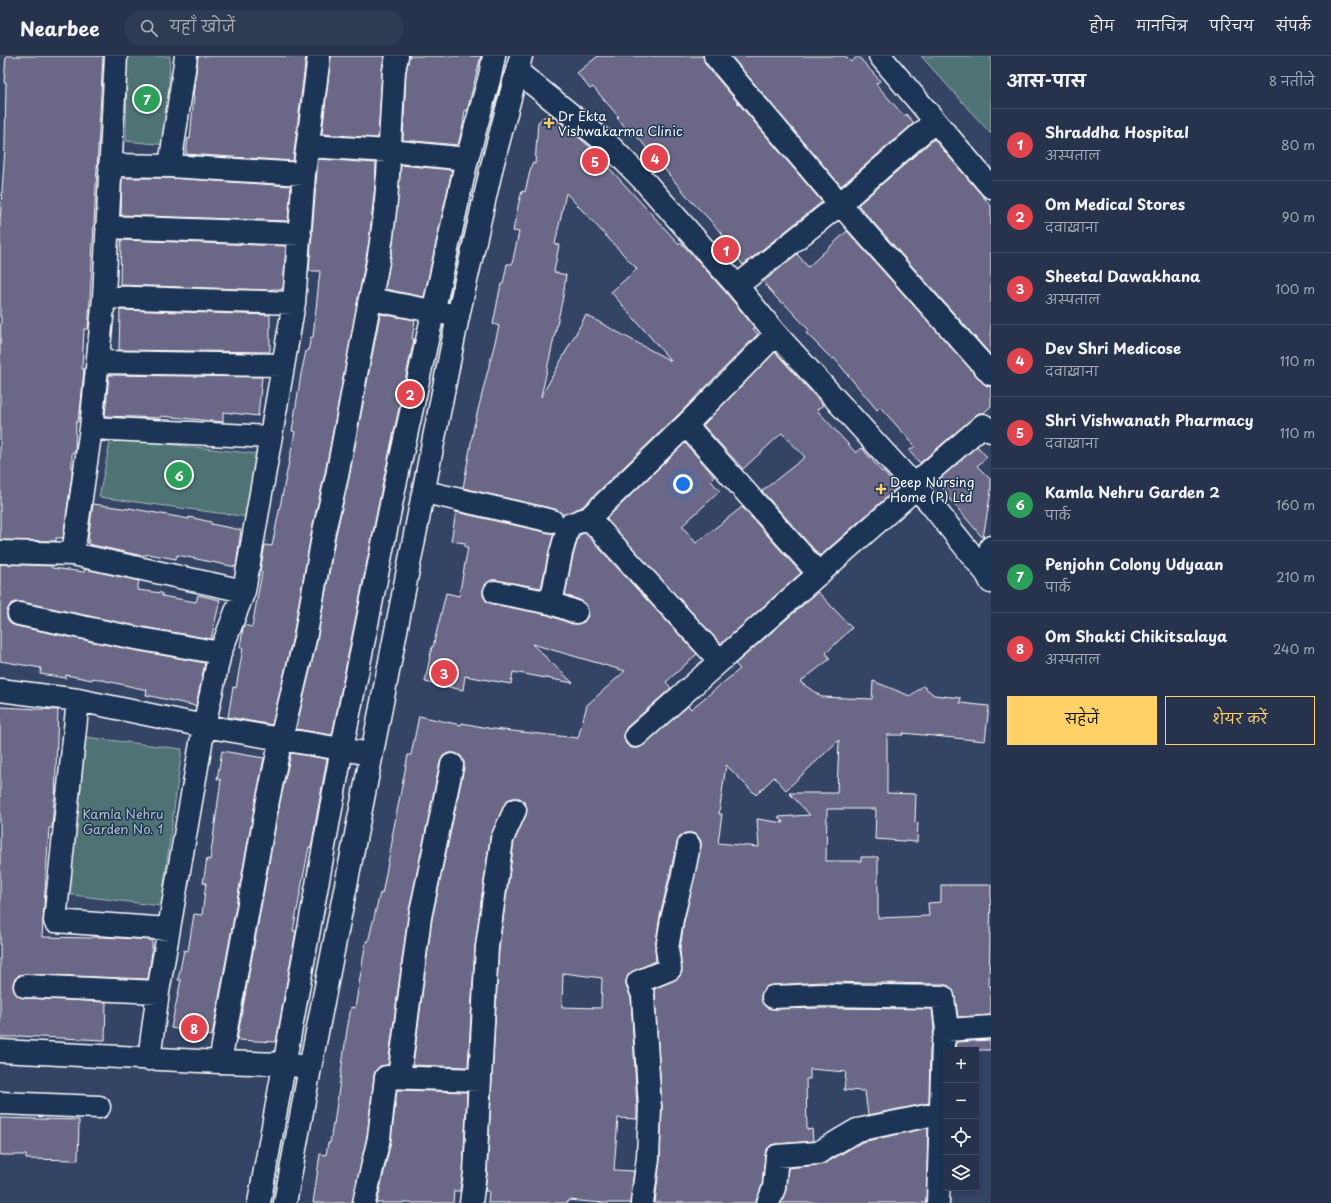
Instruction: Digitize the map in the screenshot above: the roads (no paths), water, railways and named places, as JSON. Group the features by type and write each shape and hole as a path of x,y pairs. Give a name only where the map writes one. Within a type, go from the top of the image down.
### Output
{"street":[{"path":"73,554 91,428 104,297 116,56"},
{"path":"170,166 186,56"},
{"path":"149,1059 158,992 204,726 220,653 244,591 294,302 304,174 319,56"},
{"path":"220,1062 268,800 305,639 324,531 337,476 382,242 387,193 396,56"},
{"path":"259,1203 342,748 395,485 432,310 467,159 490,76 494,56"},
{"path":"715,56 840,204 991,374"},
{"path":"880,56 991,188"},
{"path":"285,1203 310,1068 458,316 492,166 519,64 610,146 645,182 738,286 776,334 930,503 989,578"},
{"path":"738,286 840,204 935,121"},
{"path":"308,146 389,151 467,159"},
{"path":"110,165 170,166 304,174"},
{"path":"107,227 300,234"},
{"path":"104,297 294,302"},
{"path":"370,299 458,316"},
{"path":"551,603 561,553 569,525 588,518 686,425 776,334"},
{"path":"98,362 283,365"},
{"path":"636,736 819,574 983,424 991,431"},
{"path":"686,425 819,574"},
{"path":"91,428 270,437"},
{"path":"424,492 552,521"},
{"path":"588,518 720,661"},
{"path":"989,578 991,547"},
{"path":"0,552 73,554 244,591"},
{"path":"495,592 551,603 576,612"},
{"path":"19,614 130,638 220,653"},
{"path":"365,633 394,640"},
{"path":"0,690 78,700 204,726 372,754"},
{"path":"78,700 55,921 169,929"},
{"path":"399,1077 420,917 452,765"},
{"path":"471,1203 475,1173 488,939 502,839 515,810"},
{"path":"642,1203 648,1158 650,1108 643,994 638,982 670,969 667,949 672,919 689,845"},
{"path":"25,986 158,992"},
{"path":"773,997 822,995 943,997 947,1030 943,1044 938,1203"},
{"path":"947,1030 991,1027"},
{"path":"0,1051 284,1064 310,1068"},
{"path":"364,1203 379,1138 386,1077 480,1080"},
{"path":"0,1104 99,1107"},
{"path":"768,1203 774,1188 777,1156 818,1153 857,1130 941,1113"}],"place":[{"name":"Penjohn Colony Udyaan","path":"147,99"},
{"name":"Dr Ekta Vishwakarma Clinic","path":"549,123"},
{"name":"Dev Shri Medicose","path":"655,158"},
{"name":"Shri Vishwanath Pharmacy","path":"595,161"},
{"name":"Shraddha Hospital","path":"726,250"},
{"name":"Om Medical Stores","path":"410,394"},
{"name":"Kamla Nehru Garden 2","path":"179,475"},
{"name":"Deep Nursing Home (P) Ltd","path":"881,489"},
{"name":"Sheetal Dawakhana","path":"444,673"},
{"name":"Om Shakti Chikitsalaya","path":"194,1028"}],"park label":[{"name":"Kamla Nehru Garden No. 1","path":"123,822"}]}
